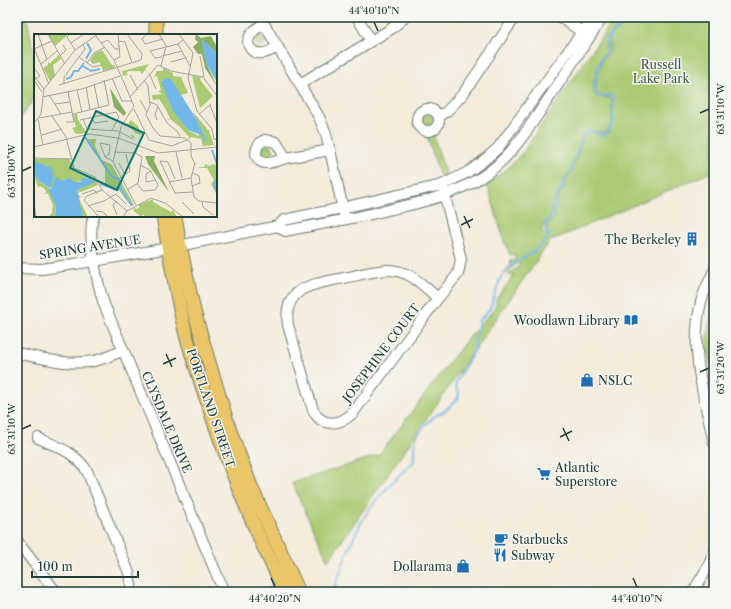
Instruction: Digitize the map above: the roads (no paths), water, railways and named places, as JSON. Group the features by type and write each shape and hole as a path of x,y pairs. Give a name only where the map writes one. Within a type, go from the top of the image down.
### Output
{"main road":[{"path":"156,17 156,34"},
{"name":"PORTLAND STREET","path":"163,217 194,310 210,369 230,431 287,589"},
{"name":"PORTLAND STREET","path":"174,247 175,217"}],"street":[{"path":"357,17 371,41"},
{"path":"300,84 391,29 405,17"},
{"path":"439,117 447,112 464,94 516,17"},
{"path":"560,17 586,34"},
{"path":"593,17 586,34 525,132 511,151 481,178 446,196 345,220 285,230 278,226 284,220 442,185 468,172 498,148 586,34 603,17"},
{"path":"278,47 267,52 258,53 252,51 249,46 248,38 262,20 300,84 319,117 325,131 345,220"},
{"path":"286,158 330,150"},
{"name":"JOSEPHINE COURT","path":"438,298 413,277 392,270 309,285 298,292 293,297 287,309 288,325 313,410 318,417 327,422 337,423 346,419 353,413 438,298 458,274 462,259 442,185"},
{"name":"CLYSDALE DRIVE","path":"94,217 91,229 94,261 99,289 123,351 224,592"},
{"name":"SPRING AVENUE","path":"17,268 42,269 94,261 278,226"},
{"path":"714,271 701,302 696,333 697,357 701,382 714,443"},
{"path":"17,353 63,362 80,363 94,361 123,351"},
{"path":"38,438 66,451 81,462 87,471 129,573 132,592"},
{"path":"17,541 56,592"},
{"path":"693,592 708,567 714,552"}],"waterway":[{"path":"333,592 353,538 370,508 391,483 414,461 414,445 417,436 425,425 435,416 445,411 458,398 459,393 456,387 456,382 473,353 479,321 490,309 500,279 510,266 535,251 548,238 548,234 543,227 553,216 553,209 565,180 571,171 583,134 592,131 606,135 613,124 613,98 612,96 600,97 596,94 596,76 598,67 608,51 608,38 629,17"}],"place":[{"name":"The Berkeley","path":"692,239"},
{"name":"Woodlawn Library","path":"631,320"},
{"name":"NSLC","path":"587,380"},
{"name":"Atlantic Superstore","path":"544,474"},
{"name":"Starbucks","path":"501,539"},
{"name":"Subway","path":"500,555"},
{"name":"Dollarama","path":"463,566"}],"park label":[{"name":"Russell Lake Park","path":"661,71"}]}
